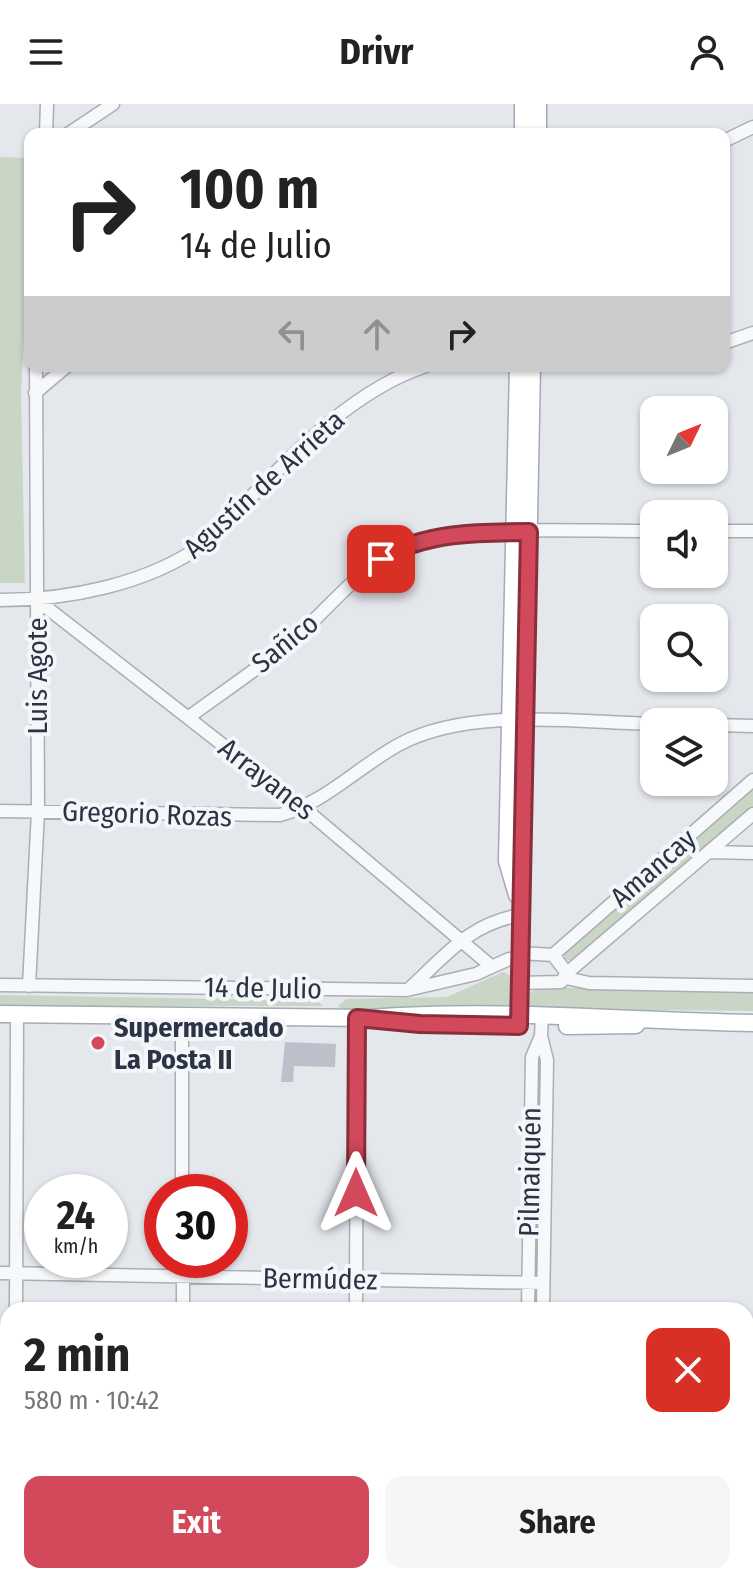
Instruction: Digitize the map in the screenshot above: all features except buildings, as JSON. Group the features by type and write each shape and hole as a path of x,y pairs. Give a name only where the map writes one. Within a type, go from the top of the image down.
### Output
{"main road":[{"path":"523,104 523,128"},
{"path":"538,104 538,128"},
{"path":"518,372 521,532 517,721 507,861 520,909 519,1020"},
{"path":"521,532 532,372"},
{"name":"14 de Julio","path":"0,1014 364,1018 420,1024 519,1020 542,1026 619,1028 656,1022 753,1023"}],"street":[{"path":"46,128 47,104"},
{"path":"77,128 113,104"},
{"path":"730,138 753,127"},
{"path":"730,341 753,333"},
{"name":"Luis Agote","path":"29,986 38,811 36,372"},
{"path":"35,393 60,372"},
{"name":"Agustín de Arrieta","path":"0,600 37,600 130,579 184,559 204,544 336,417 370,392 413,372"},
{"name":"Sañico","path":"189,717 292,641 381,559 400,547 423,540 521,532 640,531"},
{"path":"728,531 753,531"},
{"name":"Arrayanes","path":"37,600 305,809 491,966"},
{"name":"Gregorio Rozas","path":"0,811 260,817 305,809 361,766 433,729 466,721 640,724"},
{"path":"728,725 753,726"},
{"name":"Amancay","path":"553,955 753,780"},
{"name":"Amancay","path":"567,975 753,814"},
{"path":"709,852 753,853"},
{"path":"407,990 462,940 520,909"},
{"path":"553,955 567,975 589,983 753,986"},
{"name":"14 de Julio","path":"0,985 407,990 444,984 520,956 553,955"},
{"path":"520,983 554,983 567,975"},
{"path":"16,1302 17,1015"},
{"path":"182,1016 182,1174"},
{"path":"356,1302 364,1018"},
{"name":"Pilmaiquén","path":"528,1302 532,1057 542,1026"},
{"name":"Pilmaiquén","path":"542,1026 547,1060 543,1302"},
{"name":"Bermúdez","path":"0,1273 144,1275"},
{"name":"Bermúdez","path":"248,1277 543,1283"},
{"path":"183,1278 183,1302"}],"green space":[{"path":"0,157 24,158 21,392 25,583 0,583"},
{"path":"753,788 753,808 575,962 564,959 565,952"},
{"path":"503,972 513,977 512,1002 506,1010 342,1010 338,1006 346,999 447,997"},
{"path":"542,987 753,993 753,1011 658,1010 615,1014 527,1009 529,993"},
{"path":"0,995 318,1001 323,1006 0,1006"},
{"path":"539,1053 542,1055 536,1263 533,1260"}],"place":[{"name":"Supermercado La Posta II","path":"98,1043"}],"route":[{"path":"356,1193 357,1018 420,1024 519,1026 529,532 423,540 400,547 381,559"}]}
